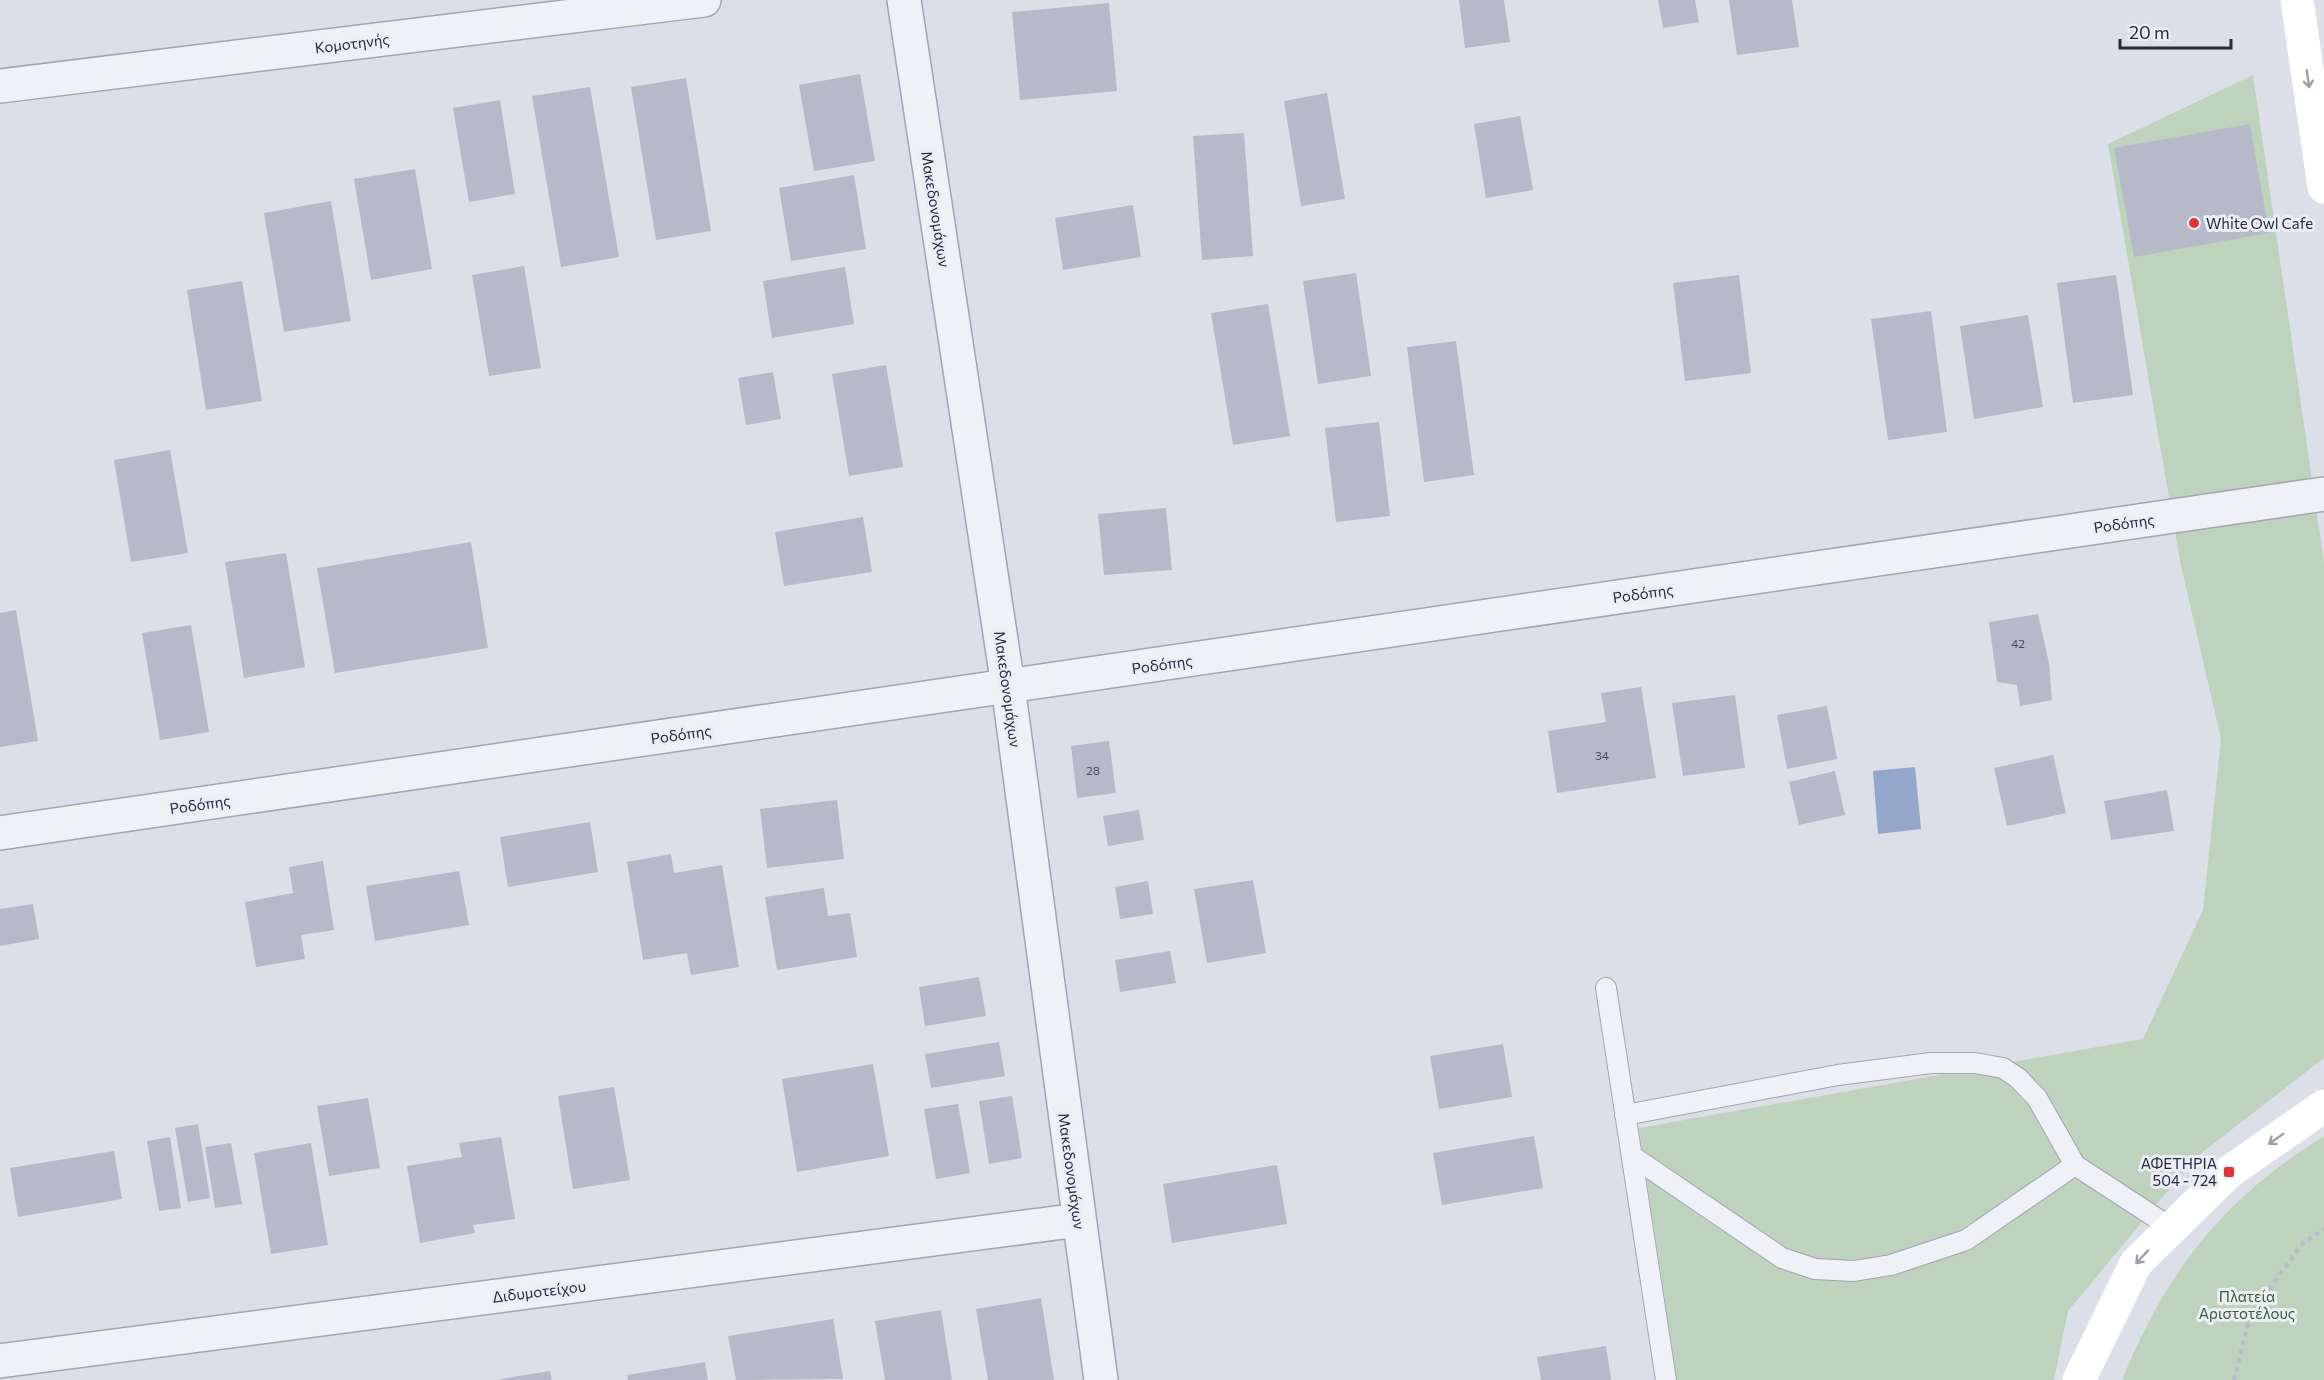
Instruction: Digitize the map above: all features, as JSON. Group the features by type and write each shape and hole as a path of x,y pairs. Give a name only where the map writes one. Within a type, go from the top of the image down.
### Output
{"street":[{"name":"Κομοτηνής","path":"0,86 704,0"},
{"name":"Μακεδονομάχων","path":"904,0 1008,686 1101,1380"},
{"path":"2297,0 2324,187"},
{"name":"Ροδόπης","path":"0,833 2324,494"},
{"path":"2079,1380 2136,1263 2170,1227 2229,1172 2324,1106"},
{"name":"Διδυμοτείχου","path":"0,1361 1079,1220"}],"lane":[{"path":"1606,988 1666,1380"},
{"path":"1625,1115 1838,1075 1930,1063 1975,1063 2003,1068 2018,1078 2037,1098 2075,1166 2170,1227"},
{"path":"1632,1156 1782,1258 1815,1269 1854,1271 1891,1265 1966,1240 2075,1166"}],"path":[{"path":"2234,1380 2250,1316 2302,1244 2324,1229"}],"green space":[{"path":"2253,75 2324,562 2324,1058 2195,1158 2068,1311 2054,1380 1677,1380 1639,1128 2143,1039 2203,910 2221,739 2180,561 2108,144"},
{"name":"Πλατεία Αριστοτέλους","path":"2324,1136 2324,1380 2122,1380 2158,1304 2202,1240 2256,1185"}],"water":[{"path":"1915,767 1921,829 1878,834 1873,771"}],"building":[{"path":"1459,0 1504,0 1510,42 1465,48"},
{"path":"1658,0 1695,0 1699,22 1663,28"},
{"path":"1729,0 1792,0 1799,47 1737,55"},
{"path":"1109,3 1117,91 1020,100 1012,12"},
{"path":"860,74 875,161 814,171 799,85"},
{"path":"686,78 711,231 656,240 631,87"},
{"path":"590,87 619,257 561,267 532,96"},
{"path":"1327,93 1345,199 1301,206 1284,101"},
{"path":"500,100 515,194 469,202 453,108"},
{"path":"1520,116 1533,190 1486,198 1474,124"},
{"path":"2250,124 2269,233 2134,257 2114,148"},
{"path":"1244,133 1253,256 1202,260 1193,136"},
{"path":"415,169 432,269 371,280 354,179"},
{"path":"854,175 866,249 791,261 779,188"},
{"path":"331,201 351,321 284,332 264,213"},
{"path":"1133,205 1141,257 1063,270 1055,218"},
{"path":"524,266 541,368 489,376 472,275"},
{"path":"845,267 854,324 772,338 763,281"},
{"path":"1356,273 1371,376 1318,384 1303,281"},
{"path":"1739,275 1751,373 1685,381 1673,283"},
{"path":"2116,275 2133,395 2073,403 2057,283"},
{"path":"242,281 262,401 206,410 187,290"},
{"path":"1268,304 1290,436 1233,445 1211,313"},
{"path":"1931,311 1947,432 1888,440 1871,319"},
{"path":"2028,315 2043,407 1974,419 1960,326"},
{"path":"1456,341 1474,475 1424,482 1407,347"},
{"path":"886,365 903,467 849,476 832,374"},
{"path":"773,372 781,419 746,425 738,378"},
{"path":"1379,422 1390,516 1336,522 1325,428"},
{"path":"170,450 188,553 131,562 114,460"},
{"path":"1166,508 1172,570 1104,575 1098,514"},
{"path":"863,517 872,572 784,586 775,532"},
{"path":"471,542 488,648 335,673 317,568"},
{"path":"286,553 305,667 244,678 225,562"},
{"path":"16,610 38,741 0,747 0,613"},
{"path":"2038,614 2049,663 2052,700 2020,706 2017,685 1997,682 1989,622"},
{"path":"191,625 209,732 160,740 142,633"},
{"path":"1641,687 1656,778 1557,793 1548,731 1606,722 1601,693"},
{"path":"1735,695 1745,768 1683,776 1672,703"},
{"path":"1827,706 1837,759 1787,769 1777,715"},
{"path":"1109,741 1116,793 1077,798 1071,746"},
{"path":"2053,755 2066,813 2007,826 1994,768"},
{"path":"1835,771 1845,815 1799,825 1789,782"},
{"path":"2167,790 2174,831 2111,840 2104,801"},
{"path":"837,800 844,859 767,868 760,809"},
{"path":"1139,810 1144,840 1108,846 1103,816"},
{"path":"590,822 598,872 508,887 500,837"},
{"path":"671,854 674,873 722,865 739,967 691,975 687,953 643,960 627,862"},
{"path":"323,861 334,930 301,935 305,959 256,967 245,902 293,893 289,867"},
{"path":"459,871 469,925 375,941 366,886"},
{"path":"1253,880 1266,953 1207,963 1194,889"},
{"path":"1148,881 1153,914 1120,919 1115,887"},
{"path":"824,888 828,916 850,913 857,957 777,970 765,897"},
{"path":"33,904 39,939 0,946 0,909"},
{"path":"1170,951 1176,983 1120,992 1115,960"},
{"path":"979,977 986,1016 925,1026 919,987"},
{"path":"999,1042 1005,1076 931,1088 925,1054"},
{"path":"1503,1044 1512,1097 1439,1109 1430,1056"},
{"path":"873,1064 889,1156 797,1172 782,1079"},
{"path":"614,1087 630,1180 573,1189 558,1096"},
{"path":"1012,1096 1022,1158 989,1164 979,1101"},
{"path":"368,1098 380,1168 329,1176 317,1106"},
{"path":"958,1104 970,1173 936,1179 924,1109"},
{"path":"198,1124 210,1198 188,1202 175,1128"},
{"path":"1534,1136 1543,1188 1442,1205 1433,1153"},
{"path":"170,1137 181,1208 159,1211 147,1141"},
{"path":"501,1137 515,1219 473,1225 475,1233 420,1243 407,1166 462,1157 459,1143"},
{"path":"231,1143 242,1204 215,1208 205,1147"},
{"path":"311,1143 328,1245 271,1254 254,1153"},
{"path":"114,1151 122,1199 18,1217 10,1168"},
{"path":"1277,1165 1287,1224 1172,1243 1163,1184"},
{"path":"1041,1298 1054,1380 988,1380 976,1309"},
{"path":"941,1310 952,1380 885,1380 875,1321"},
{"path":"833,1319 843,1379 736,1380 728,1336"},
{"path":"1606,1346 1611,1380 1541,1380 1537,1357"},
{"path":"705,1362 708,1380 628,1380 627,1375"},
{"path":"550,1371 552,1380 501,1380 501,1379"}],"place":[{"name":"White Owl Cafe","path":"2194,223"},
{"name":"ΑΦΕΤΗΡΙΑ 504 - 724","path":"2229,1172"}]}
